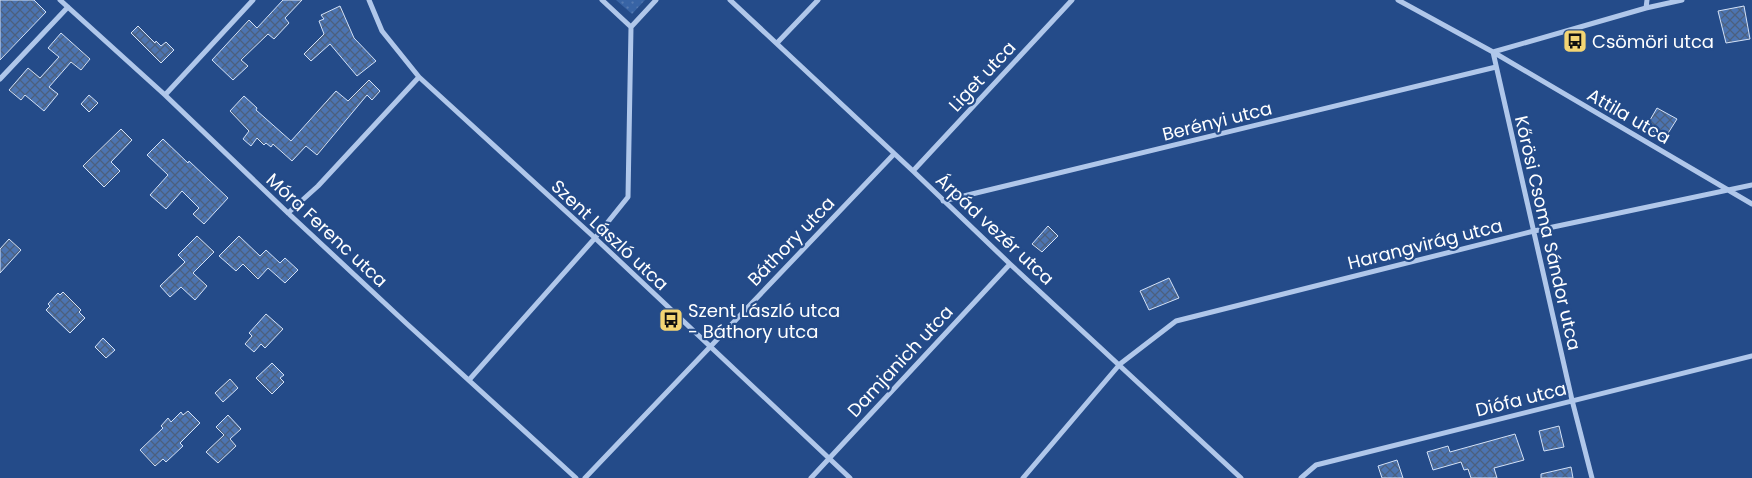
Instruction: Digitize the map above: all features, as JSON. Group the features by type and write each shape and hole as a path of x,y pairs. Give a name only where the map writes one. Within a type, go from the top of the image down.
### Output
{"street":[{"name":"Móra Ferenc utca","path":"61,0 165,95 288,213 576,478"},
{"path":"165,95 253,0"},
{"name":"Szent László utca","path":"369,0 382,31 419,76 595,238 850,478"},
{"path":"602,0 631,27"},
{"path":"469,380 595,238 628,197 631,27 656,0"},
{"name":"Árpád vezér utca","path":"730,0 1010,264 1241,478"},
{"path":"777,43 818,0"},
{"name":"Liget utca","path":"913,171 1072,0"},
{"name":"Attila utca","path":"1398,0 1493,52 1752,204"},
{"path":"1646,8 1648,0"},
{"path":"1493,52 1646,8 1682,0"},
{"path":"0,78 68,7"},
{"name":"Kőrösi Csoma Sándor utca","path":"1493,52 1572,400 1592,478"},
{"name":"Berényi utca","path":"944,201 1496,68"},
{"path":"288,213 318,186 419,76"},
{"name":"Báthory utca","path":"585,478 894,154"},
{"name":"Harangvirág utca","path":"1023,478 1120,364 1176,321 1534,231 1752,185"},
{"name":"Damjanich utca","path":"811,478 1010,264"},
{"name":"Diófa utca","path":"1301,478 1316,465 1752,356"}],"shaded area":[{"path":"616,0 645,0 632,14"}],"building":[{"path":"0,0 34,0 46,12 0,60"},
{"path":"283,0 302,0 285,18 289,23 274,39 268,34 241,60 248,66 233,80 212,60 249,20 257,28"},
{"path":"340,6 354,38 376,61 357,76 330,44 311,61 304,54 324,34 319,21 324,19 321,15"},
{"path":"1744,6 1750,39 1726,43 1718,11"},
{"path":"138,26 155,43 156,41 161,46 166,42 174,50 161,63 131,33"},
{"path":"61,33 90,59 81,70 71,62 49,87 58,94 44,111 25,95 21,100 9,90 28,68 40,78 59,57 48,48"},
{"path":"369,80 380,91 372,100 367,95 317,155 306,146 292,161 273,144 271,147 266,143 264,145 257,138 251,146 243,139 249,131 230,111 244,96 257,108 256,110 291,141 336,91 348,101"},
{"path":"89,95 98,103 89,112 81,104"},
{"path":"1657,108 1677,119 1665,138 1646,127"},
{"path":"121,129 132,140 111,162 120,171 104,187 83,166"},
{"path":"163,139 228,198 204,224 193,214 199,208 182,191 166,209 150,195 168,175 147,155"},
{"path":"1048,226 1058,236 1042,252 1032,244"},
{"path":"197,236 214,252 193,273 207,286 195,300 181,287 170,297 160,286 185,262 178,255"},
{"path":"239,236 260,256 266,250 280,263 285,258 298,270 285,283 268,268 258,279 243,264 236,271 219,256"},
{"path":"9,239 21,250 0,273 0,249"},
{"path":"1169,278 1179,298 1149,310 1140,291"},
{"path":"63,292 81,310 79,312 85,318 70,333 46,310 50,306 48,304 58,293 60,295"},
{"path":"266,314 283,329 265,348 261,344 254,352 245,344 252,336 249,333"},
{"path":"103,338 115,350 106,358 95,347"},
{"path":"272,363 284,375 280,378 284,382 272,394 256,378"},
{"path":"230,379 238,388 223,402 215,393"},
{"path":"188,411 200,423 180,443 183,446 166,462 163,459 155,466 140,450 163,428 161,426 168,418 171,422 181,412 183,415"},
{"path":"228,415 241,429 230,439 236,446 218,463 206,452 224,435 216,427"},
{"path":"1559,426 1564,447 1544,451 1539,431"},
{"path":"1515,434 1524,460 1494,468 1497,478 1471,478 1468,469 1464,470 1461,462 1433,470 1427,452 1448,446 1450,452"},
{"path":"1397,460 1403,478 1382,478 1378,466"},
{"path":"1571,467 1573,478 1541,478 1541,474"}],"place":[{"name":"Csömöri utca","path":"1575,41"},
{"name":"Szent László utca - Báthory utca","path":"671,320"}]}
